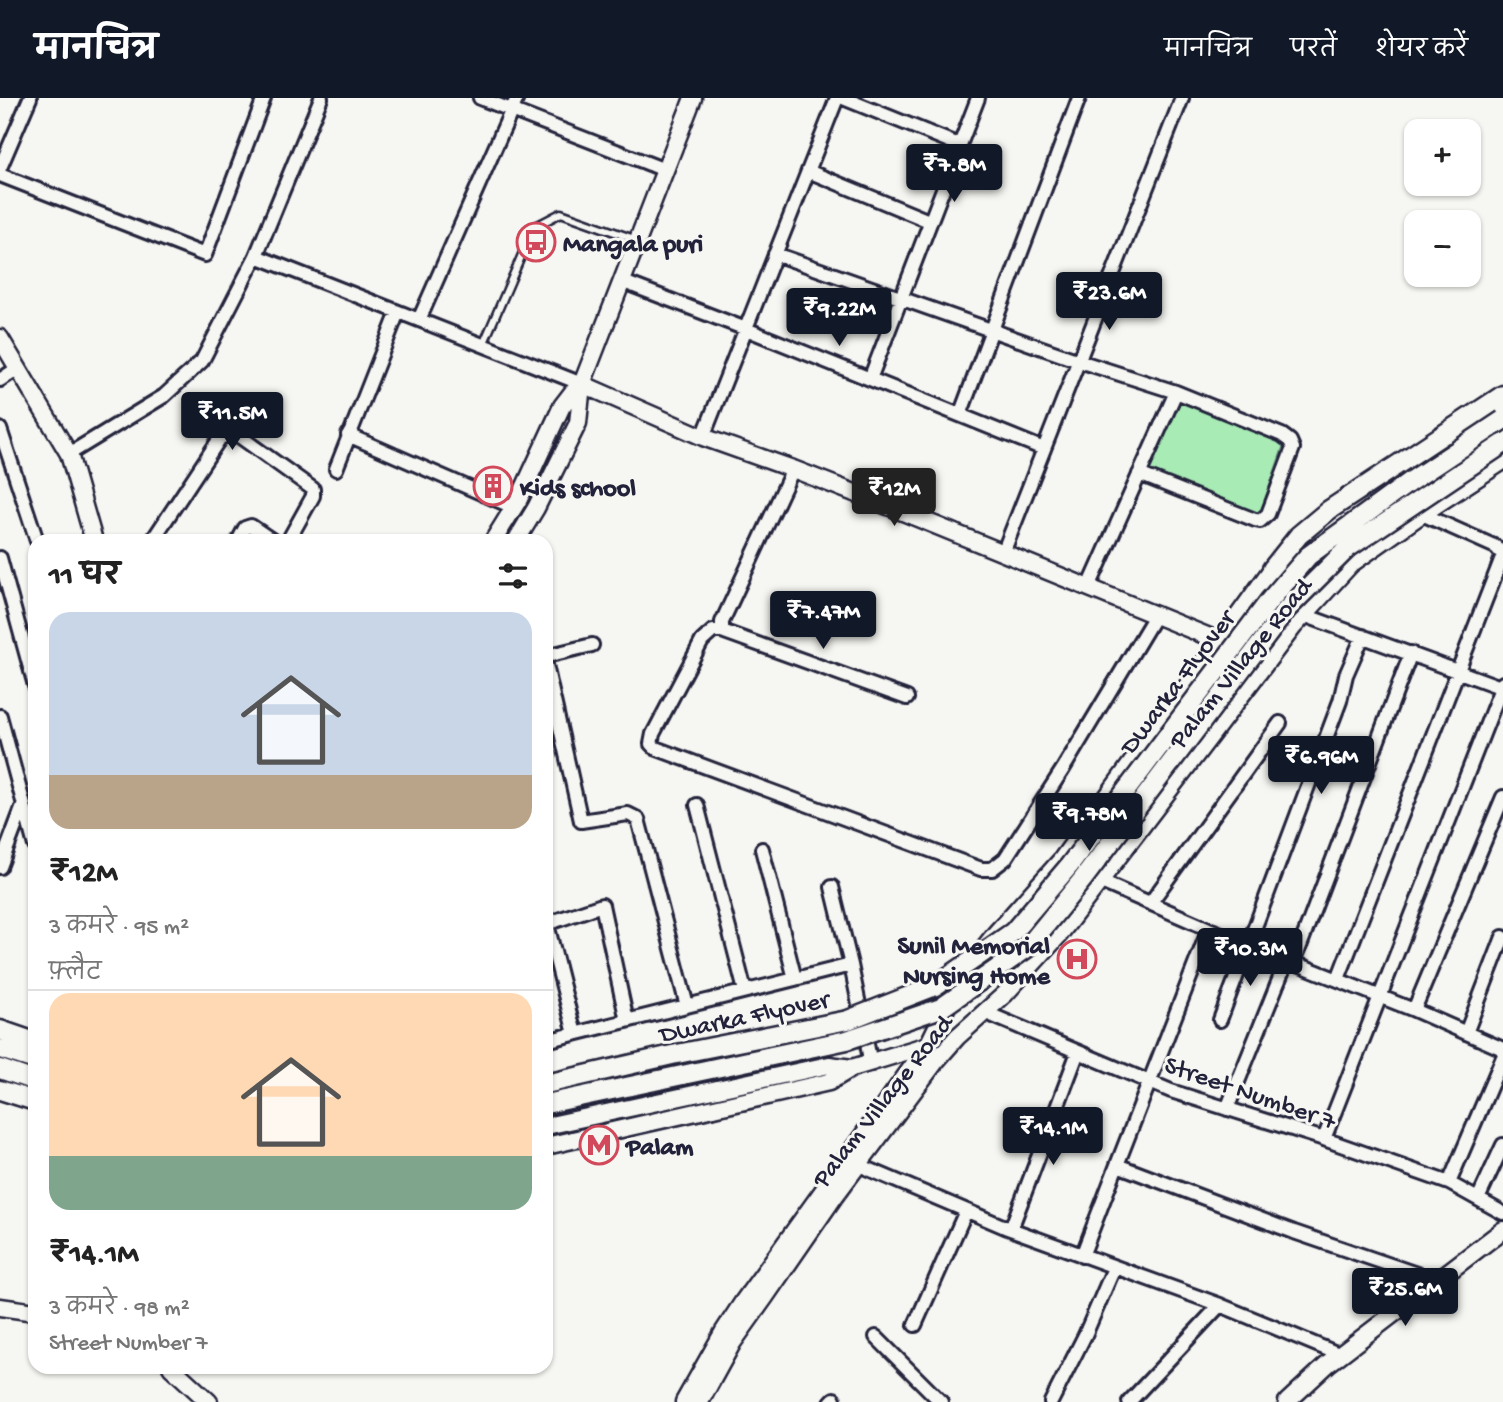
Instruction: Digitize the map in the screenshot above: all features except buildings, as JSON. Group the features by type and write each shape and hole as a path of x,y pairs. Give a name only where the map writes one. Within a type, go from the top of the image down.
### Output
{"main road":[{"path":"1272,569 1299,535 1329,510 1503,394"},
{"name":"Dwarka Flyover","path":"553,1082 848,1020 935,986 1013,932 1069,866 1270,600 1308,556 1411,481 1503,420"},
{"name":"Dwarka Flyover","path":"553,1103 847,1040 940,1008 1027,948 1287,609 1348,548 1503,444"},
{"path":"0,1030 28,1040"},
{"path":"0,1049 28,1058"},
{"path":"0,1069 28,1079"},
{"path":"0,1090 28,1099"}],"street":[{"path":"0,168 30,98"},
{"path":"0,175 205,255 264,98"},
{"path":"69,454 164,396 196,368 209,349 256,256 321,98"},
{"path":"480,98 665,170"},
{"path":"419,320 517,98"},
{"path":"520,534 578,423 582,384 693,98"},
{"path":"703,437 837,98"},
{"path":"843,98 959,145"},
{"path":"870,379 978,98"},
{"path":"960,415 1079,98"},
{"path":"1003,553 1182,98"},
{"path":"808,171 929,220"},
{"path":"775,254 1079,361 1176,392 1282,435 1290,441 1293,448 1268,514 1260,521 1139,474"},
{"path":"256,256 582,384 703,437 793,469 1220,640 1264,666"},
{"path":"621,281 1044,449"},
{"path":"336,470 398,312"},
{"path":"0,338 69,454 92,534"},
{"path":"0,380 18,368"},
{"path":"497,534 519,499 562,406 582,384"},
{"path":"1089,587 1176,392"},
{"name":"Palam Village Road","path":"684,1402 737,1311 928,1045 963,974 1062,859 1272,569 1333,515 1503,406"},
{"path":"0,429 35,534"},
{"path":"157,534 220,438 228,435 239,436 313,489 313,496 292,534"},
{"path":"348,435 513,507"},
{"name":"Palam Village Road","path":"700,1402 733,1342 936,1061 957,1037 1005,994 1059,934 1304,615 1351,564 1503,461"},
{"path":"722,631 722,622 793,469"},
{"path":"1338,979 1503,555 1496,547 1422,514"},
{"path":"242,534 245,528 251,526 263,534"},
{"path":"0,558 28,661"},
{"path":"907,698 722,631 709,632 653,734 652,746 875,831 987,870 1005,859 1063,769 1156,614"},
{"path":"1304,615 1503,686 1324,1139"},
{"path":"1220,1020 1340,701 1346,675 1363,636"},
{"path":"553,654 592,645"},
{"path":"1227,1109 1290,961 1410,653"},
{"path":"553,696 581,821 628,814 638,819 687,1006"},
{"path":"0,716 28,823"},
{"path":"1152,902 1280,723"},
{"path":"1414,1010 1503,797"},
{"path":"698,805 745,991"},
{"path":"0,867 3,850 23,806"},
{"path":"762,849 796,979"},
{"path":"1099,881 1503,1049"},
{"path":"832,887 871,1064"},
{"path":"553,922 602,905 627,1021"},
{"path":"1082,1256 1209,929"},
{"path":"1466,1033 1503,937"},
{"path":"553,951 575,1034"},
{"path":"553,1039 851,965"},
{"name":"Street Number 7","path":"984,1012 1149,1081 1449,1183 1503,1213"},
{"path":"553,1124 829,1065 852,1068 871,1064 957,1037"},
{"path":"1011,1229 1078,1052"},
{"path":"1449,1183 1503,1057"},
{"path":"553,1144 829,1082 852,1068"},
{"path":"1478,1199 1503,1145"},
{"path":"859,1165 1011,1229 1220,1305 1341,1355"},
{"path":"1116,1165 1294,1232 1437,1281"},
{"path":"915,1325 966,1211"},
{"path":"1287,1402 1341,1355 1503,1230"},
{"path":"1051,1402 1085,1335 1114,1268"},
{"path":"1129,1402 1220,1305"},
{"path":"0,1307 28,1311"},
{"path":"876,1337 941,1402"},
{"path":"182,1374 209,1402"}],"lane":[{"path":"483,345 536,226 561,213 637,240"}],"green space":[{"path":"1177,399 1285,442 1259,517 1145,472"}],"place":[{"name":"Mangala puri","path":"536,242"},
{"name":"Kids school","path":"493,486"},
{"name":"Sunil Memorial Nursing Home","path":"1077,959"},
{"name":"Palam","path":"599,1145"}]}
